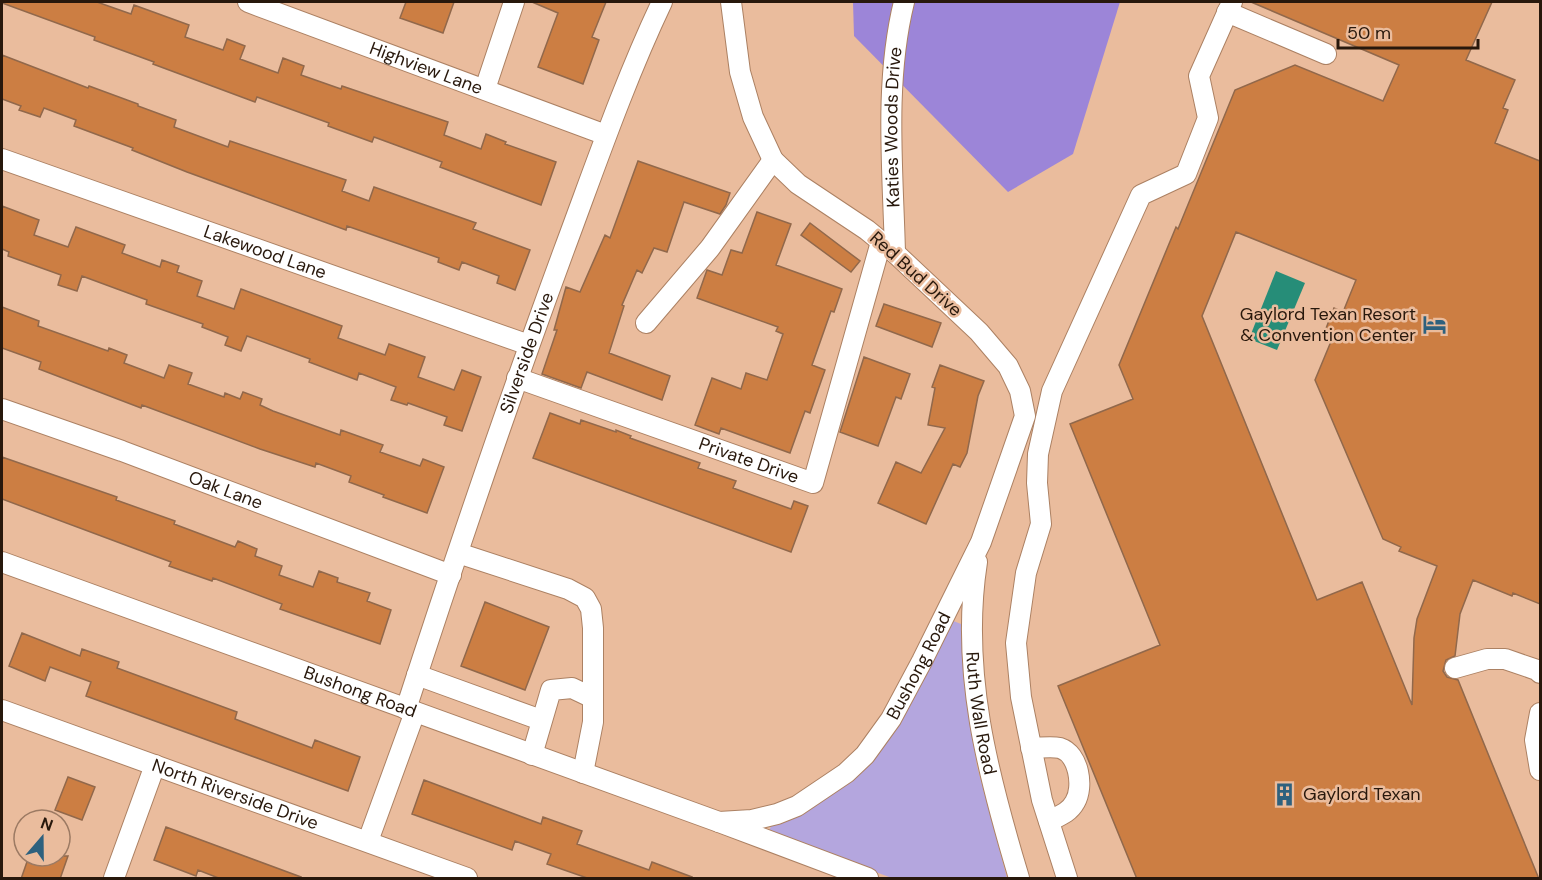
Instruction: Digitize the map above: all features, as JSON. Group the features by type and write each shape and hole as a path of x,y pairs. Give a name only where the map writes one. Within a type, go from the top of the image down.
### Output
{"street":[{"name":"Highview Lane","path":"253,2 606,135"},
{"path":"485,89 514,2"},
{"name":"Silverside Drive","path":"368,841 410,711 417,675 517,378 606,135 639,51 662,2"},
{"name":"Red Bud Drive","path":"731,2 740,72 753,117 773,160 798,184 867,230 979,332 1008,366 1020,391 1025,416"},
{"name":"Katies Woods Drive","path":"888,248 896,31 903,2"},
{"path":"1068,879 1042,800 1021,697 1017,643 1026,573 1041,524 1037,483 1038,454 1052,391 1141,195 1186,174 1208,118 1200,76 1230,7 1326,54"},
{"name":"Lakewood Lane","path":"2,159 529,345"},
{"path":"646,323 710,248 773,160"},
{"name":"Private Drive","path":"517,378 813,483 888,248"},
{"name":"Oak Lane","path":"2,409 122,451 451,574"},
{"name":"Bushong Road","path":"719,822 752,820 797,806 846,773 865,755 891,719 907,690 981,542 1025,416"},
{"name":"Ruth Wall Road","path":"981,542 973,587 972,619 979,728 994,797 1019,879"},
{"path":"458,553 568,589 585,598 591,609 593,628 593,722 583,773"},
{"name":"Bushong Road","path":"2,562 719,822 868,879"},
{"path":"1455,668 1487,659 1505,659 1540,673"},
{"path":"417,675 541,720"},
{"path":"532,754 551,690 572,688 593,698"},
{"name":"North Riverside Drive","path":"2,710 368,841 467,879"},
{"path":"1540,713 1535,740 1540,770"},
{"path":"1031,748 1051,747 1068,752 1073,758 1078,776 1079,794 1074,804 1066,813 1048,821"},
{"path":"114,879 154,765"}],"shaded area":[{"path":"853,2 1120,2 1073,154 1008,192 854,36"},
{"path":"951,620 961,624 965,686 977,766 1007,878 892,878 768,833 772,824 807,809 858,776 889,737"}],"water":[{"path":"1276,271 1305,283 1277,350 1249,339"}],"building":[{"path":"2,2 97,2 131,14 134,5 189,25 185,37 223,50 227,39 245,46 240,59 278,73 283,58 304,66 301,75 341,89 342,86 448,122 444,135 481,149 486,134 506,142 505,144 556,162 541,205 440,167 442,162 374,137 372,142 328,126 329,123 257,97 255,102 153,64 154,62 94,40 95,37"},
{"path":"406,2 454,2 443,33 400,18"},
{"path":"532,2 606,2 592,37 599,40 583,84 538,67 558,13"},
{"path":"1251,2 1492,2 1466,60 1515,80 1503,108 1508,110 1495,143 1540,161 1540,604 1513,593 1512,596 1473,580 1460,614 1455,656 1446,660 1443,671 1447,677 1458,680 1539,879 1137,879 1058,686 1160,645 1070,424 1133,399 1119,365 1235,90 1295,65 1383,101 1399,65","holes":["1236,232 1356,280 1343,312 1334,308 1323,336 1332,339 1315,380 1383,539 1401,547 1399,551 1437,566 1417,619 1414,638 1412,705 1362,582 1317,600 1202,316"]},
{"path":"2,55 88,88 89,86 138,104 138,106 176,120 174,127 228,147 230,141 346,180 342,191 369,201 374,187 476,223 473,229 530,250 515,290 497,283 499,276 462,262 459,270 438,262 439,258 347,226 346,230 187,172 132,150 133,148 74,126 76,120 44,108 40,117 19,110 21,106 2,99"},
{"path":"638,161 730,193 720,214 684,202 667,252 654,248 642,273 637,270 622,305 624,306 609,353 670,376 662,400 587,372 581,388 542,374 557,330 554,330 566,287 580,292 605,235 610,238"},
{"path":"2,206 39,220 34,235 68,247 76,227 125,245 122,253 160,267 162,260 179,266 177,272 202,281 197,296 234,309 241,289 342,326 338,338 385,355 389,344 425,357 418,377 454,390 462,370 481,377 462,431 444,425 447,417 408,403 407,405 391,400 396,387 359,373 357,380 309,362 310,359 247,336 241,351 225,345 228,337 202,327 203,324 146,304 147,300 82,276 77,291 58,285 61,275 8,256 9,252 2,249"},
{"path":"757,212 791,224 776,265 842,289 834,312 831,311 812,365 825,370 810,413 805,411 790,453 721,428 719,434 695,425 712,378 741,389 746,373 767,380 783,334 776,331 778,327 697,298 707,270 722,275 731,250 742,253"},
{"path":"810,223 860,261 851,272 801,235"},
{"path":"884,304 941,323 932,347 876,326"},
{"path":"2,307 39,321 38,326 108,351 109,348 127,355 124,363 164,378 169,365 192,373 188,384 224,397 225,393 240,399 243,392 262,399 260,405 273,411 340,435 341,430 383,445 380,452 420,466 423,459 444,467 427,513 349,482 351,476 316,463 315,467 260,449 142,405 141,408 39,369 41,362 2,348"},
{"path":"864,357 910,374 901,399 896,397 878,446 840,432"},
{"path":"940,365 984,381 978,396 967,453 960,467 953,464 926,524 878,503 896,462 921,473 945,428 928,425 935,388 932,387"},
{"path":"550,413 580,424 581,420 616,432 616,430 631,436 630,438 700,463 698,468 736,481 733,488 791,509 794,501 808,506 791,552 533,458"},
{"path":"2,457 117,497 116,500 175,521 174,524 235,547 238,541 257,549 255,556 282,566 279,575 313,587 319,571 338,578 337,582 370,593 367,601 391,610 380,644 280,609 282,604 213,578 212,581 169,566 171,562 2,499"},
{"path":"485,602 549,627 525,690 461,666"},
{"path":"22,633 80,656 82,649 119,662 117,668 237,712 235,719 312,748 315,740 360,757 348,791 86,696 91,682 50,667 45,681 9,666"},
{"path":"68,777 95,787 82,820 72,816 72,808 56,808"},
{"path":"424,780 541,824 543,817 582,831 577,844 649,870 652,862 692,877 691,879 590,879 547,864 551,854 515,841 512,850 412,814"},
{"path":"166,827 301,877 300,879 221,879 198,870 196,876 154,860"},
{"path":"25,868 64,868 60,879 21,879"}],"place":[{"name":"Gaylord Texan Resort & Convention Center","path":"1434,324"},
{"name":"Gaylord Texan","path":"1285,794"}]}
